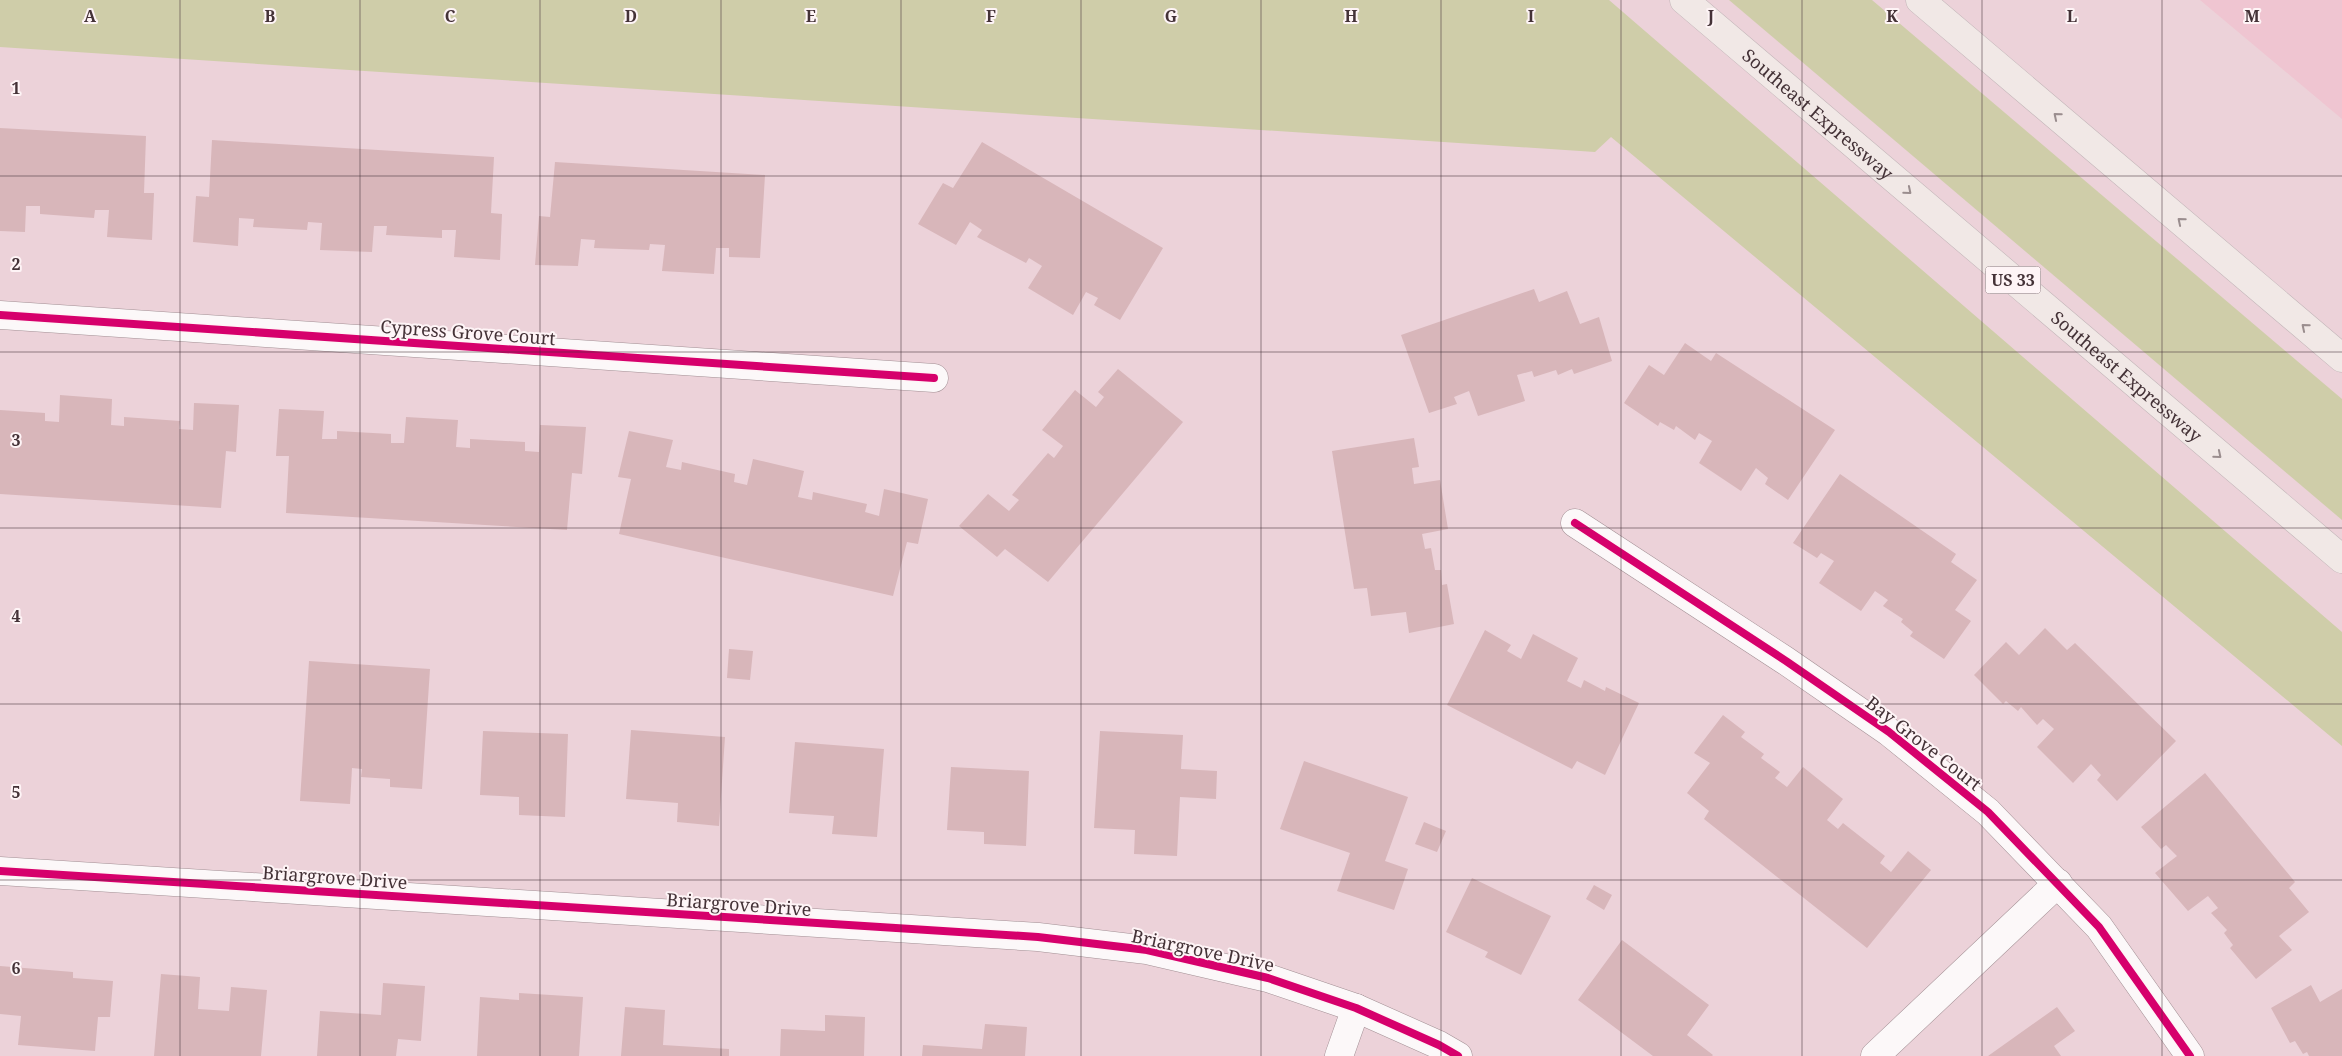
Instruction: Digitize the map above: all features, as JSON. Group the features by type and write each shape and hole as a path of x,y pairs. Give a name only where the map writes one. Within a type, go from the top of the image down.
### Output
{"highway":[{"name":"Southeast Expressway","path":"1684,0 2342,559"},
{"path":"1920,0 2342,358"}],"street":[{"name":"Cypress Grove Court","path":"0,316 934,378"},
{"name":"Bay Grove Court","path":"1575,523 1786,661 1889,732 1988,812 2099,927 2190,1056"},
{"name":"Briargrove Drive","path":"0,871 1038,937 1147,950 1268,978 1356,1008 1458,1056"},
{"path":"1875,1056 2058,883"},
{"path":"1339,1056 1356,1008"}],"shaded area":[{"path":"0,0 1609,0 2342,632 2342,746 1611,137 1595,152 0,47"},
{"path":"1729,0 1872,0 2342,399 2342,520"},
{"path":"2200,0 2342,0 2342,119"}],"building":[{"path":"0,128 146,136 144,193 154,193 152,240 107,237 109,210 95,210 94,218 40,214 40,206 26,206 25,232 0,231"},
{"path":"212,140 494,157 491,213 502,214 500,260 454,257 456,230 442,230 442,238 386,235 387,226 374,226 372,252 320,250 322,223 308,222 307,230 253,227 254,219 239,218 238,246 193,242 196,196 209,197"},
{"path":"982,142 1163,248 1120,320 1094,305 1098,298 1086,292 1073,315 1028,288 1042,266 1029,258 1026,263 977,237 982,230 970,222 956,245 918,224 943,183 953,188"},
{"path":"555,162 765,175 760,258 729,257 729,248 716,248 714,274 662,271 665,245 650,244 649,250 594,248 595,240 581,239 578,266 535,265 539,216 550,217"},
{"path":"1534,289 1539,302 1567,291 1580,324 1599,317 1612,361 1574,374 1572,369 1558,375 1556,370 1534,377 1532,371 1517,375 1525,401 1478,416 1469,391 1454,397 1457,404 1429,413 1401,335"},
{"path":"1685,343 1711,361 1716,353 1835,430 1788,500 1765,484 1768,478 1756,468 1741,491 1699,463 1712,441 1699,433 1695,440 1676,426 1674,430 1660,422 1658,426 1624,403 1649,365 1664,375"},
{"path":"1118,369 1183,422 1048,582 1005,549 997,557 959,526 988,494 1009,511 1019,500 1012,495 1048,453 1054,458 1063,446 1042,430 1075,390 1096,407 1104,397 1098,392"},
{"path":"60,395 112,399 111,425 124,426 124,417 180,421 179,429 193,430 194,403 239,405 236,452 226,451 221,508 0,494 0,410 45,413 45,421 59,422"},
{"path":"279,409 324,411 322,439 337,439 337,431 391,434 391,443 404,443 406,417 458,420 456,447 470,448 470,439 525,442 525,451 539,452 540,425 586,427 582,474 572,473 567,530 286,513 289,456 276,456"},
{"path":"629,431 673,440 666,467 681,470 682,462 735,474 734,482 747,485 753,459 804,471 798,497 812,500 813,492 867,504 865,512 879,516 884,489 928,499 918,544 907,542 893,596 619,534 631,479 618,477"},
{"path":"1414,438 1419,467 1412,468 1414,484 1440,480 1448,529 1422,534 1425,549 1431,548 1435,570 1441,570 1442,585 1447,584 1454,624 1409,633 1406,612 1371,616 1367,588 1354,589 1332,451"},
{"path":"1840,474 1956,554 1951,562 1977,580 1955,610 1971,621 1944,659 1910,636 1913,632 1901,622 1903,619 1883,606 1888,600 1875,591 1861,611 1819,583 1834,561 1821,553 1817,558 1793,543"},
{"path":"2045,628 2067,650 2075,643 2176,741 2117,801 2097,780 2101,775 2091,764 2073,783 2037,747 2054,729 2043,719 2037,725 2021,707 2018,711 2006,701 2003,704 1974,675 2006,642 2019,655"},
{"path":"1485,630 1511,645 1507,651 1521,659 1533,634 1578,658 1567,681 1581,688 1584,680 1605,691 1606,687 1639,703 1605,775 1577,761 1572,769 1447,705"},
{"path":"729,649 753,651 750,680 727,678"},
{"path":"309,661 430,669 422,789 390,787 390,779 361,777 362,769 352,768 350,804 300,801"},
{"path":"1723,715 1745,732 1741,737 1764,754 1761,758 1780,772 1775,778 1787,787 1803,767 1843,799 1827,820 1838,829 1843,823 1885,856 1880,863 1891,872 1908,851 1931,870 1867,948 1704,819 1709,811 1687,793 1710,763 1694,753"},
{"path":"631,730 725,737 719,826 677,822 678,803 626,799"},
{"path":"483,731 568,734 565,817 519,815 519,797 480,795"},
{"path":"1100,731 1183,735 1181,769 1217,771 1216,799 1180,797 1177,856 1134,854 1135,830 1094,828"},
{"path":"795,742 884,749 877,837 832,834 834,816 789,813"},
{"path":"1304,761 1408,797 1385,861 1408,869 1394,910 1337,891 1350,853 1280,829"},
{"path":"951,767 1029,771 1026,846 984,844 984,832 947,830"},
{"path":"2205,773 2295,882 2289,888 2309,912 2279,936 2292,950 2256,979 2230,948 2233,945 2224,933 2227,930 2211,913 2218,908 2208,896 2188,911 2155,873 2177,856 2166,845 2161,849 2141,827"},
{"path":"1424,822 1446,831 1437,852 1415,844"},
{"path":"1472,878 1551,916 1521,975 1485,957 1488,952 1446,932"},
{"path":"1594,885 1612,895 1604,910 1586,899"},
{"path":"1622,940 1709,1005 1687,1035 1712,1056 1653,1056 1578,1000"},
{"path":"0,966 73,972 73,978 113,981 110,1017 98,1017 95,1051 18,1045 21,1016 0,1014"},
{"path":"161,974 200,977 198,1009 229,1011 231,987 267,990 261,1056 154,1056"},
{"path":"383,983 425,986 421,1041 398,1039 396,1056 317,1056 320,1011 381,1015"},
{"path":"2311,985 2320,1002 2342,989 2342,1056 2309,1056 2307,1052 2303,1054 2295,1041 2290,1043 2271,1008"},
{"path":"519,993 583,997 579,1056 477,1056 480,997 519,1000"},
{"path":"625,1007 665,1010 663,1045 729,1049 729,1056 621,1056"},
{"path":"2057,1007 2075,1031 2054,1046 2061,1056 1988,1056"},
{"path":"825,1015 865,1017 864,1056 780,1056 781,1029 825,1031"},
{"path":"985,1024 1027,1027 1025,1056 922,1056 923,1045 982,1049"}],"cycle path":[{"path":"0,315 934,378"},
{"path":"1575,523 1786,661 1889,732 1988,812 2099,927 2190,1056"},
{"path":"0,871 1038,937 1147,950 1268,978 1356,1008 1439,1045 1458,1056"}]}
